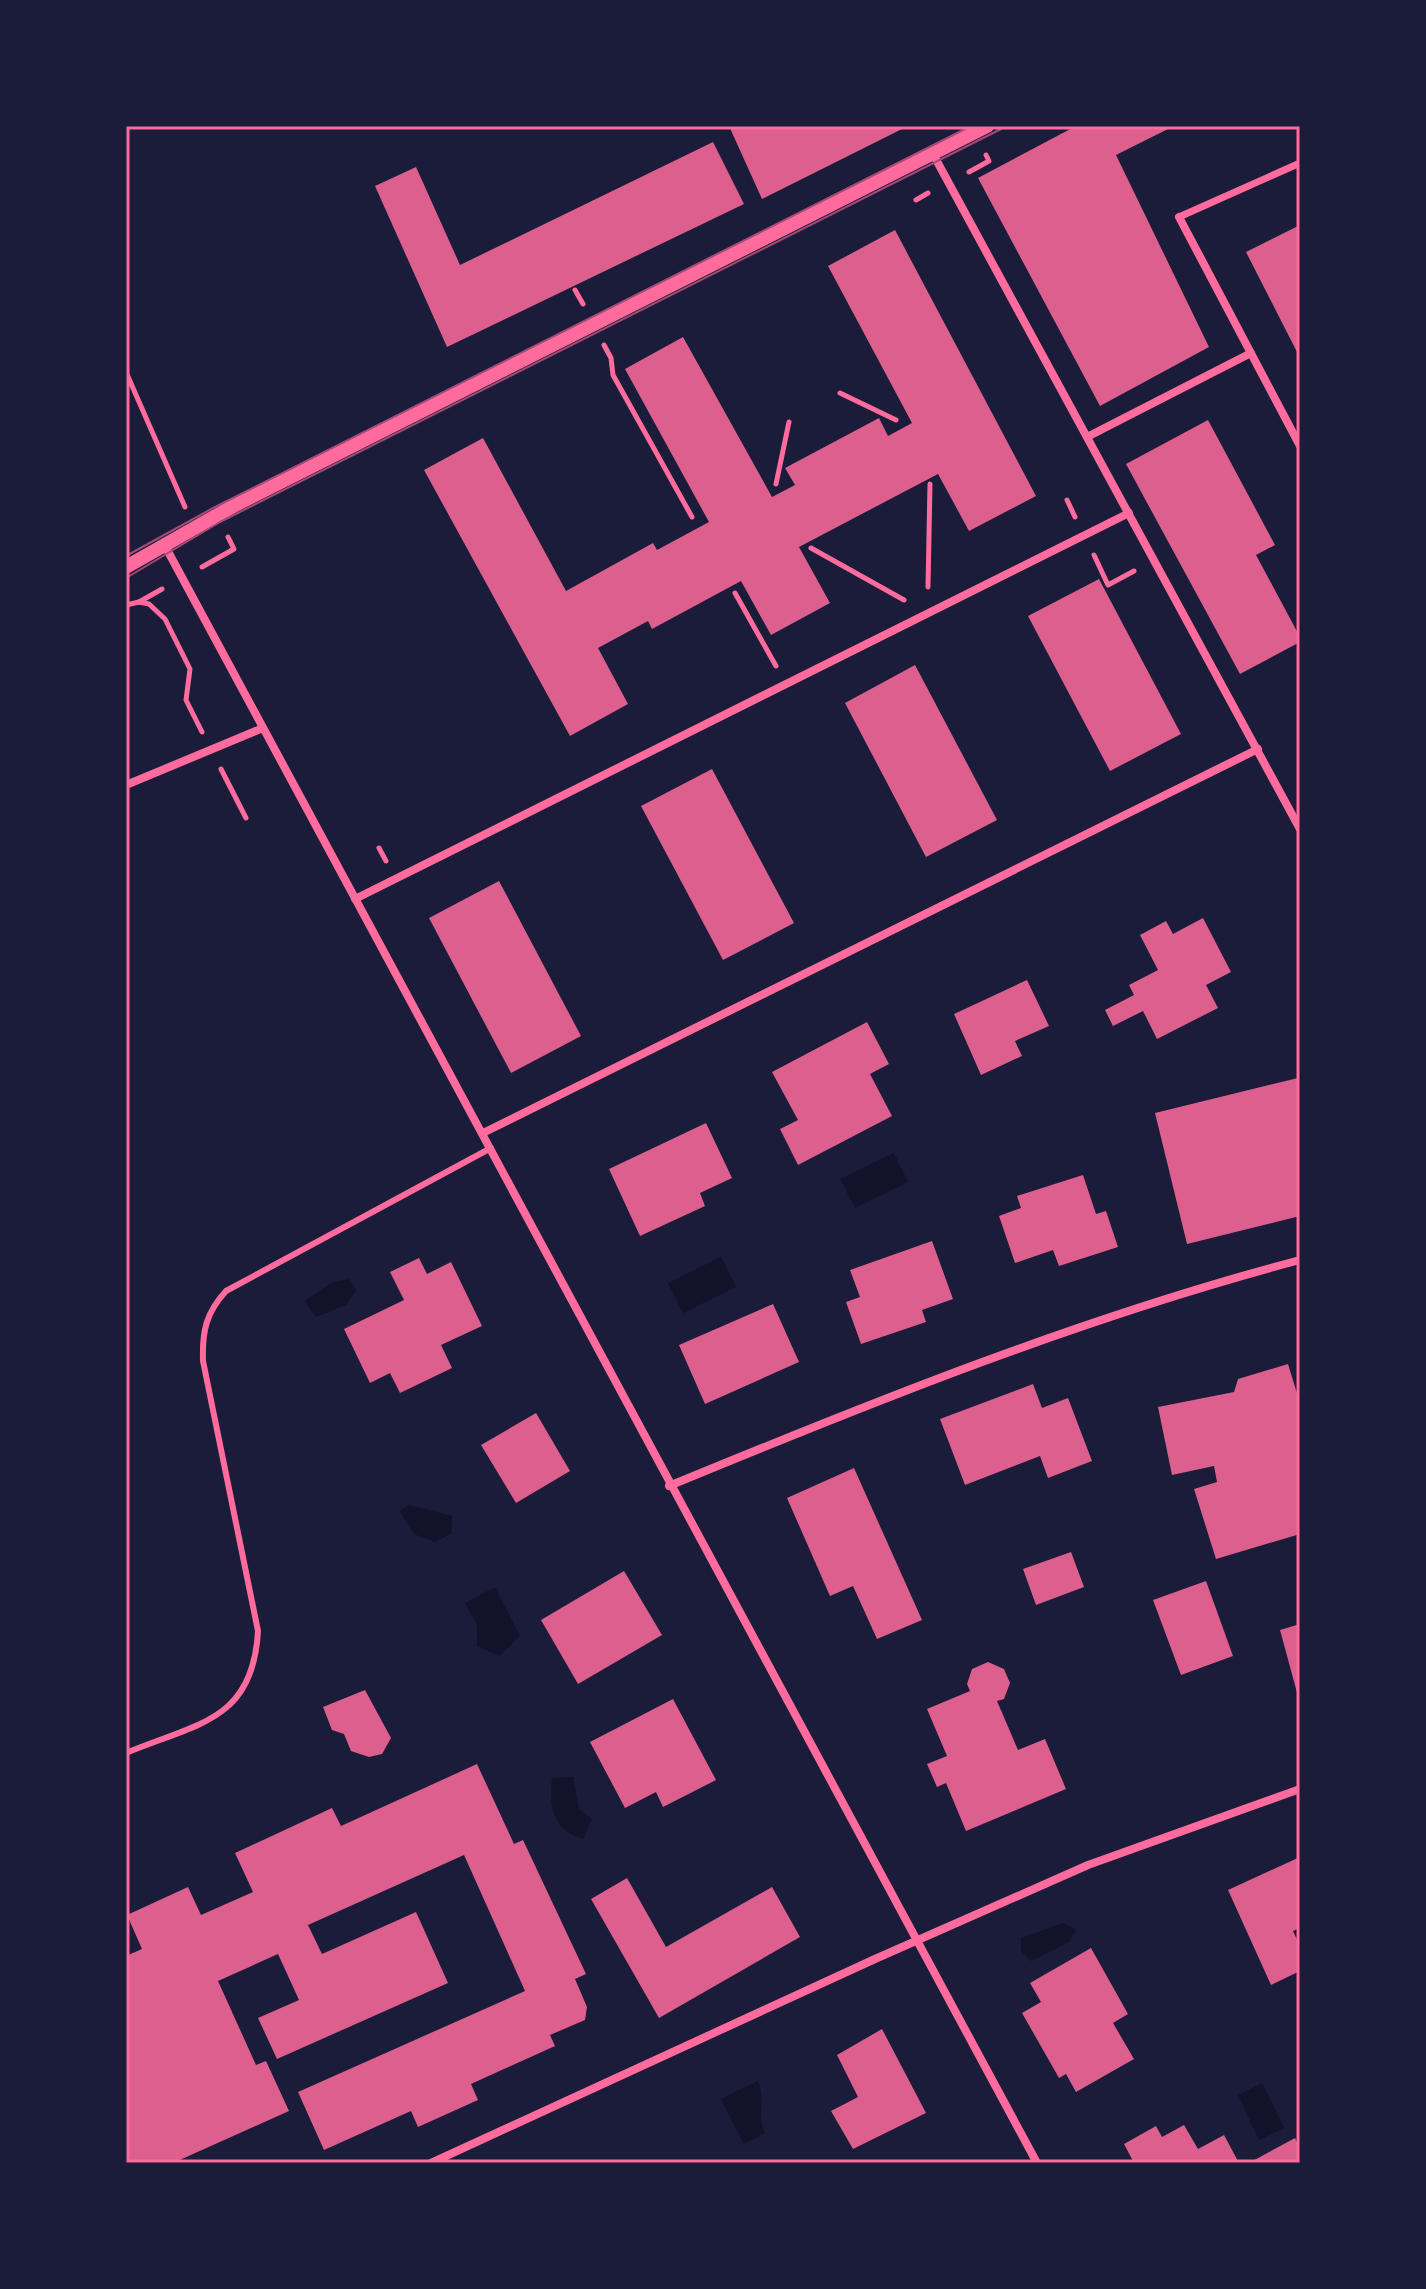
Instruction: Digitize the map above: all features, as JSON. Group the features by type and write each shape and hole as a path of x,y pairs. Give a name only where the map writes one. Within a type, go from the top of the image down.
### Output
{"street":[{"path":"126,567 217,515 987,126"},
{"path":"933,154 1300,829"},
{"path":"1300,163 1179,217 1300,446"},
{"path":"1087,437 1251,353"},
{"path":"355,899 1129,513"},
{"path":"164,544 483,1133 669,1486 1037,2163"},
{"path":"126,785 263,728"},
{"path":"483,1133 1258,749"},
{"path":"669,1486 837,1417 1192,1288 1300,1260"},
{"path":"431,2163 916,1940 1088,1865 1300,1789"}],"lane":[{"path":"126,1753 219,1715 244,1693 256,1663 258,1631 203,1361 202,1334 209,1309 226,1291 491,1148"}],"path":[{"path":"575,290 611,358 613,375 692,517"},
{"path":"126,372 186,510 209,500 234,549 139,602 126,605"},
{"path":"840,393 896,420"},
{"path":"776,484 789,422"},
{"path":"811,548 927,614 930,484"},
{"path":"735,593 786,684"},
{"path":"139,602 149,604 165,619 190,669 186,700 246,818"}],"shaded area":[{"path":"894,1153 908,1182 855,1208 840,1179"},
{"path":"721,1257 736,1287 683,1313 668,1283"},
{"path":"349,1279 357,1290 346,1305 316,1317 305,1301 331,1283"},
{"path":"409,1505 452,1516 452,1533 435,1542 414,1534 399,1511"},
{"path":"495,1587 520,1636 500,1656 477,1646 477,1625 465,1603"},
{"path":"573,1777 579,1809 592,1819 583,1839 565,1830 552,1808 552,1778"},
{"path":"1063,1923 1076,1930 1069,1942 1031,1961 1021,1951 1021,1938"},
{"path":"758,2081 765,2133 744,2144 721,2099"},
{"path":"1262,2083 1284,2128 1259,2140 1238,2095"}],"building":[{"path":"729,126 908,126 762,199"},
{"path":"1076,126 1174,126 1116,155 1209,347 1100,406 978,178"},
{"path":"713,142 744,204 447,347 375,186 416,167 460,265"},
{"path":"1300,225 1300,358 1246,252"},
{"path":"895,230 1036,496 969,531 938,474 799,547 830,603 771,635 741,581 652,629 648,621 598,648 628,704 570,736 424,470 483,438 566,591 653,543 657,550 709,522 625,369 683,337 772,497 795,485 785,468 879,418 888,436 912,423 828,266"},
{"path":"1208,420 1275,545 1256,555 1300,637 1300,642 1240,674 1126,464"},
{"path":"1099,579 1181,734 1110,771 1028,616"},
{"path":"915,665 997,820 926,857 845,703"},
{"path":"712,769 794,923 723,960 641,806"},
{"path":"499,881 581,1036 511,1073 429,918"},
{"path":"1203,918 1231,972 1206,985 1218,1008 1157,1039 1143,1011 1113,1026 1105,1010 1134,995 1129,985 1158,970 1140,935 1166,921 1173,934"},
{"path":"1027,980 1049,1026 1015,1041 1022,1056 981,1075 954,1014"},
{"path":"867,1022 889,1064 870,1074 892,1116 798,1165 780,1129 798,1120 772,1072"},
{"path":"1298,1078 1300,1216 1187,1244 1155,1113"},
{"path":"706,1123 732,1178 700,1193 705,1206 640,1236 609,1169"},
{"path":"1083,1175 1096,1214 1106,1211 1118,1247 1059,1266 1053,1250 1015,1263 999,1216 1021,1208 1017,1196"},
{"path":"932,1241 953,1299 922,1310 926,1322 861,1344 846,1302 860,1297 850,1270"},
{"path":"419,1258 427,1274 451,1262 482,1326 441,1345 452,1368 400,1393 390,1373 370,1383 344,1329 404,1300 390,1272"},
{"path":"773,1304 799,1362 705,1404 679,1345"},
{"path":"1288,1364 1300,1403 1300,1534 1216,1559 1194,1489 1217,1482 1214,1466 1172,1475 1158,1407 1234,1392 1238,1379"},
{"path":"1033,1384 1042,1408 1068,1398 1092,1461 1048,1478 1040,1456 965,1485 940,1419"},
{"path":"536,1413 570,1471 516,1503 481,1445"},
{"path":"854,1468 922,1620 877,1639 853,1586 830,1596 787,1498"},
{"path":"1071,1552 1084,1587 1036,1605 1023,1569"},
{"path":"624,1571 662,1635 578,1684 541,1620"},
{"path":"1206,1581 1233,1656 1181,1675 1153,1600"},
{"path":"1300,1624 1300,1700 1299,1700 1280,1630"},
{"path":"988,1662 1004,1669 1010,1683 1004,1699 997,1701 1018,1750 1045,1739 1066,1789 966,1831 946,1783 937,1787 927,1764 947,1756 927,1709 970,1691 967,1684 972,1669"},
{"path":"365,1690 391,1738 382,1754 369,1757 351,1751 344,1734 332,1730 323,1707"},
{"path":"673,1699 716,1780 663,1807 656,1792 625,1808 590,1742"},
{"path":"477,1764 514,1844 523,1840 586,1974 575,1979 587,2007 585,2020 550,2035 555,2046 471,2084 478,2100 418,2127 411,2111 324,2150 298,2092 525,1991 464,1855 308,1925 322,1954 416,1912 448,1983 277,2059 258,2018 299,2000 278,1954 218,1981 256,2065 266,2061 289,2111 173,2163 126,2163 126,1956 142,1949 127,1915 188,1887 201,1915 253,1892 235,1853 332,1808 341,1826"},
{"path":"1300,1857 1300,1928 1293,1931 1300,1946 1300,1971 1271,1985 1228,1890"},
{"path":"627,1878 666,1947 772,1887 800,1937 659,2018 591,1899"},
{"path":"1091,1948 1128,2014 1113,2023 1134,2059 1076,2092 1066,2074 1059,2078 1022,2013 1041,2002 1030,1983"},
{"path":"882,2029 926,2113 853,2149 831,2111 858,2097 837,2055"},
{"path":"1184,2125 1198,2149 1224,2135 1239,2163 1134,2163 1124,2144 1156,2126 1162,2137"},
{"path":"1295,2138 1300,2148 1300,2163 1249,2163"}],"tram line":[{"path":"126,556 213,508 971,126"},
{"path":"126,578 220,522 1007,126"}]}
